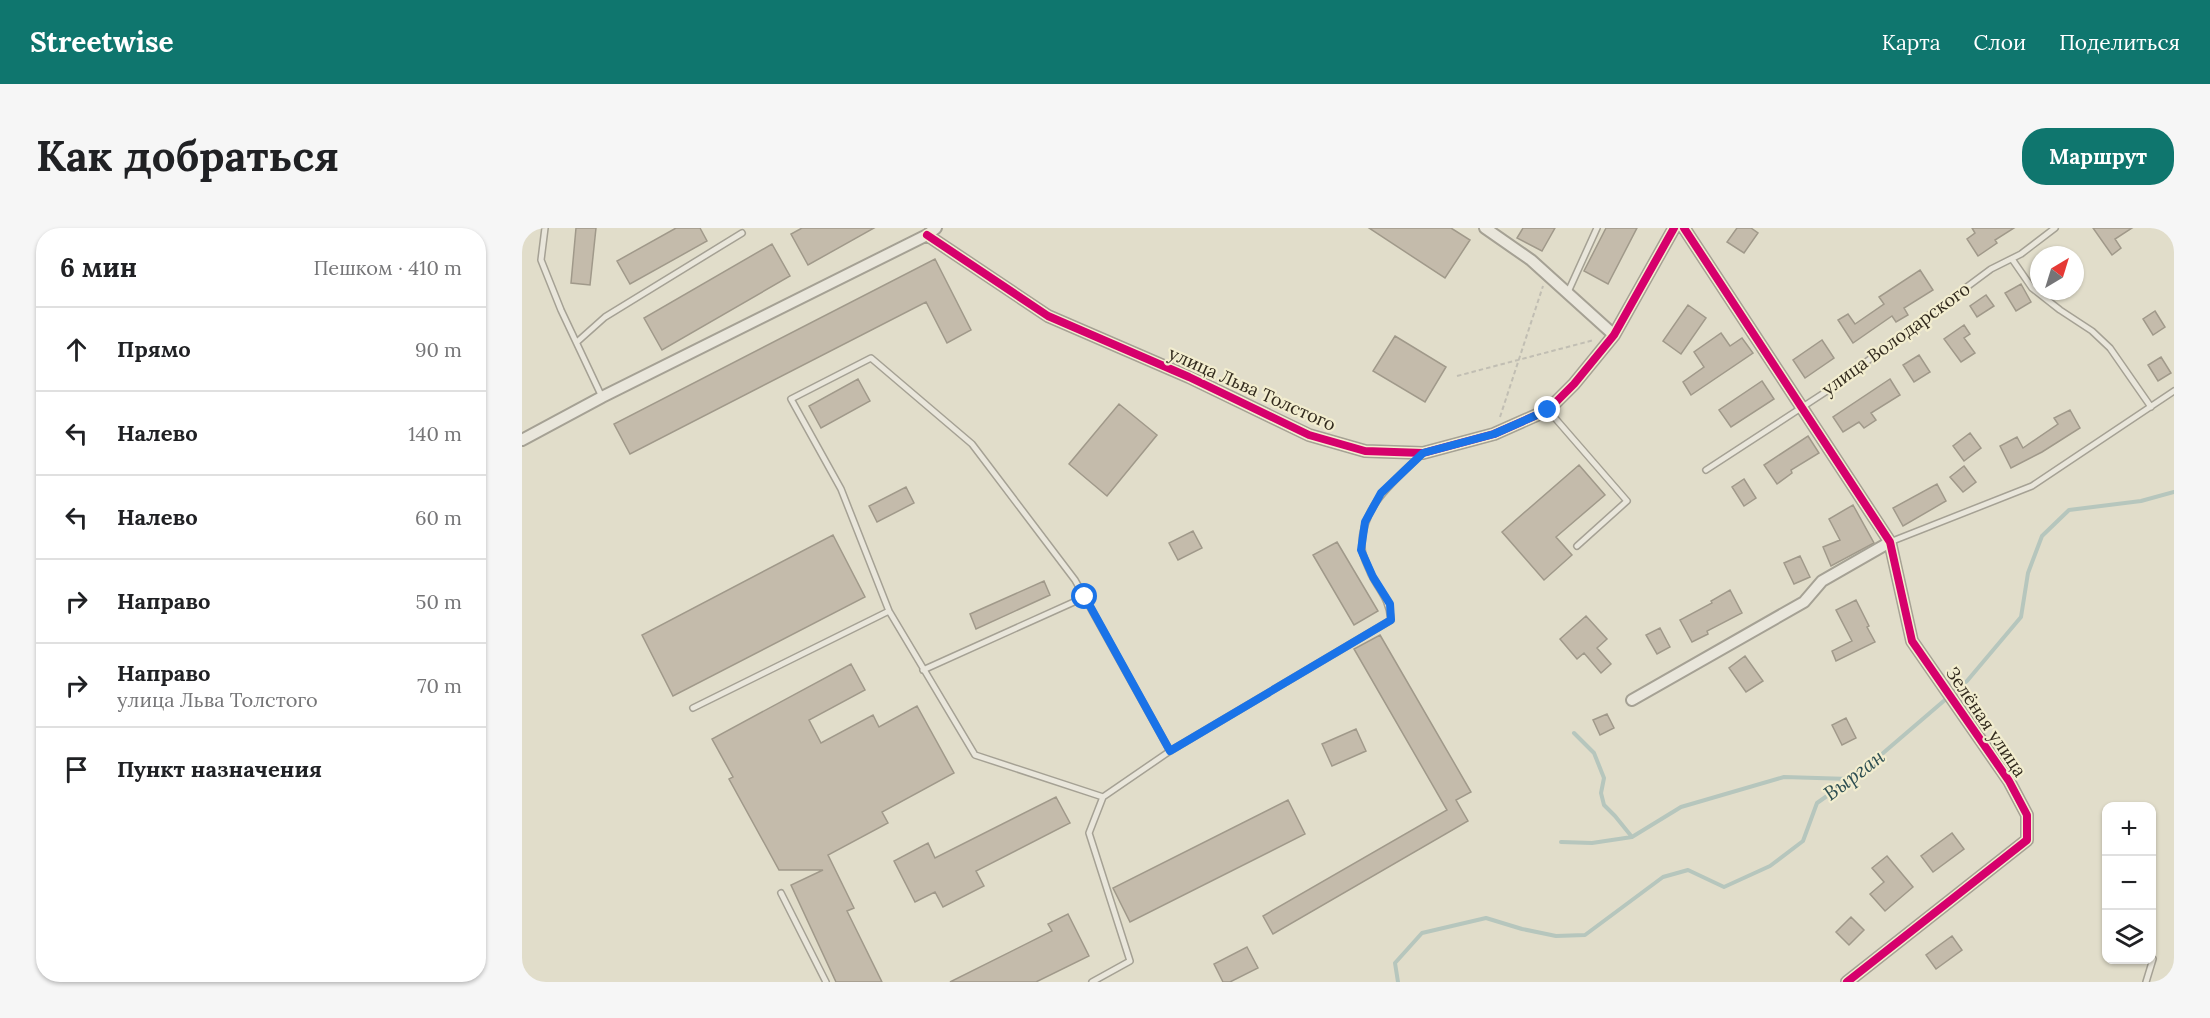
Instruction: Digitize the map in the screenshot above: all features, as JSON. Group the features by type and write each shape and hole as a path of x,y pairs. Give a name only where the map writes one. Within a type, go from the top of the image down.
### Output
{"street":[{"path":"522,440 602,397 927,236 936,228"},
{"path":"1485,228 1530,260 1614,335"},
{"name":"улица Льва Толстого","path":"927,236 1048,316 1189,377 1309,435 1365,451 1423,453 1494,434 1548,410 1574,384 1614,335 1674,228"},
{"path":"1632,700 1804,603 1822,581 1890,542 1684,228"},
{"name":"Зелёная улица","path":"1847,982 2027,840 2028,815 2009,781 1912,641 1890,542"}],"lane":[{"path":"545,228 541,260 561,310 602,397"},
{"path":"1568,294 1597,228"},
{"name":"улица Володарского","path":"1706,470 1827,391 1991,269 2012,258 2055,228"},
{"path":"577,342 605,317 742,233"},
{"path":"2012,258 2031,288 2092,331 2110,348 2151,407"},
{"path":"1103,797 975,755 889,611 841,489 791,399 871,358 972,444 1075,580 1170,751"},
{"path":"1890,542 2032,486 2174,391"},
{"path":"1548,410 1627,501 1577,546"},
{"path":"1092,982 1130,961 1089,833 1103,797 1170,751 1391,620 1390,604 1373,577 1361,550 1365,522 1381,493 1423,453"},
{"path":"923,670 1085,597"},
{"path":"693,708 889,611"},
{"path":"781,893 826,982"},
{"path":"2146,982 2151,964"}],"path":[{"path":"1494,434 1546,275"},
{"path":"1457,376 1614,335"}],"building":[{"path":"576,228 596,228 590,285 571,283"},
{"path":"676,228 700,228 707,241 630,284 617,261"},
{"path":"802,228 874,228 808,265 791,234"},
{"path":"1369,228 1451,228 1470,240 1445,278"},
{"path":"1523,228 1555,228 1542,251 1517,238"},
{"path":"1606,228 1637,228 1608,284 1584,271"},
{"path":"1737,228 1751,228 1758,233 1744,253 1727,242"},
{"path":"1972,228 2014,228 1995,240 1997,243 1978,256 1967,239 1975,233"},
{"path":"2093,228 2132,228 2115,239 2121,248 2112,255"},
{"path":"772,244 790,276 662,350 644,318"},
{"path":"935,259 971,330 947,343 926,302 630,454 614,424"},
{"path":"1920,270 1933,290 1904,308 1908,315 1896,322 1892,316 1853,343 1838,320 1848,314 1855,324 1884,304 1879,297"},
{"path":"2021,284 2031,302 2016,311 2005,293"},
{"path":"1986,295 1994,306 1977,317 1970,306"},
{"path":"1688,305 1706,318 1681,354 1663,341"},
{"path":"2155,311 2165,327 2153,335 2143,319"},
{"path":"1964,325 1970,334 1964,338 1975,353 1961,362 1944,339"},
{"path":"1721,333 1730,346 1742,338 1753,353 1691,395 1683,382 1704,367 1694,352"},
{"path":"1395,336 1446,367 1425,402 1373,371"},
{"path":"1822,340 1834,358 1805,378 1793,360"},
{"path":"1919,355 1930,372 1914,382 1903,365"},
{"path":"2161,357 2171,373 2158,381 2148,365"},
{"path":"858,379 870,401 821,428 809,406"},
{"path":"1890,379 1900,395 1871,413 1876,420 1864,428 1859,422 1843,432 1833,417"},
{"path":"1762,381 1774,399 1731,427 1719,410"},
{"path":"1119,404 1157,435 1107,496 1069,464"},
{"path":"2070,410 2080,428 2011,468 2000,446 2017,437 2023,448 2058,424 2054,418"},
{"path":"1970,433 1981,448 1964,461 1953,446"},
{"path":"1808,436 1819,453 1791,470 1792,473 1777,484 1764,465"},
{"path":"1579,465 1605,495 1556,537 1572,555 1544,580 1502,532"},
{"path":"1964,466 1976,482 1963,492 1950,477"},
{"path":"1744,479 1756,498 1744,506 1732,487"},
{"path":"1937,484 1946,501 1903,526 1893,508"},
{"path":"906,487 914,503 877,522 869,506"},
{"path":"1853,505 1874,543 1831,566 1823,547 1840,540 1829,519"},
{"path":"1193,531 1202,548 1178,560 1169,543"},
{"path":"833,535 865,597 673,696 642,635"},
{"path":"1337,542 1378,611 1354,625 1313,555"},
{"path":"1800,556 1810,577 1794,584 1784,563"},
{"path":"1044,581 1050,595 976,629 970,614"},
{"path":"1730,590 1742,613 1707,631 1708,634 1692,642 1680,620 1712,603 1711,601"},
{"path":"1856,600 1875,642 1836,661 1832,651 1852,641 1836,610"},
{"path":"1586,616 1607,639 1597,648 1611,664 1601,673 1584,653 1577,659 1560,639"},
{"path":"1660,628 1670,647 1657,654 1646,635"},
{"path":"1380,635 1471,792 1456,800 1468,821 1273,934 1263,916 1447,810 1354,649"},
{"path":"1745,656 1763,681 1746,692 1729,668"},
{"path":"851,664 865,690 809,720 821,743 873,715 879,727 917,706 954,773 882,812 888,823 828,855 854,908 847,911 882,982 836,982 791,885 823,870 779,870 729,779 733,777 712,739"},
{"path":"1607,714 1614,728 1600,735 1593,720"},
{"path":"1846,718 1856,738 1842,745 1832,725"},
{"path":"1356,729 1366,751 1332,766 1322,744"},
{"path":"1056,797 1070,823 976,871 984,886 943,907 935,892 915,902 894,861 928,843 935,858"},
{"path":"1288,800 1305,834 1130,922 1113,888"},
{"path":"1952,833 1964,849 1933,872 1921,856"},
{"path":"1887,856 1913,887 1885,911 1870,894 1884,882 1872,868"},
{"path":"1068,914 1089,956 1036,982 950,982 1052,931 1048,924"},
{"path":"1851,917 1864,930 1849,945 1836,932"},
{"path":"1952,936 1962,950 1936,969 1926,955"},
{"path":"1247,947 1258,968 1230,982 1223,982 1214,964"}],"waterway":[{"name":"Вырган","path":"1398,982 1395,963 1422,933 1486,918 1556,936 1585,935 1663,877 1688,870 1724,887 1770,866 1803,841 1817,803 1861,772 1967,681 2021,617 2028,573 2042,536 2069,510 2141,501 2174,492"},
{"path":"1574,733 1594,753 1604,778 1601,793 1604,805 1632,837"},
{"path":"1561,842 1592,843 1632,837 1681,807 1784,777 1850,779"}],"cycle path":[{"path":"927,235 1048,316 1189,377 1309,435 1365,451 1423,453 1494,434 1548,410 1574,384 1614,335 1674,228"},
{"path":"1684,228 1890,542 1912,641 2009,781 2027,815 2027,840 1847,982"}],"route":[{"path":"1085,597 1170,751 1391,620 1390,604 1373,577 1361,550 1365,522 1381,493 1423,453 1494,434 1548,410"}]}
